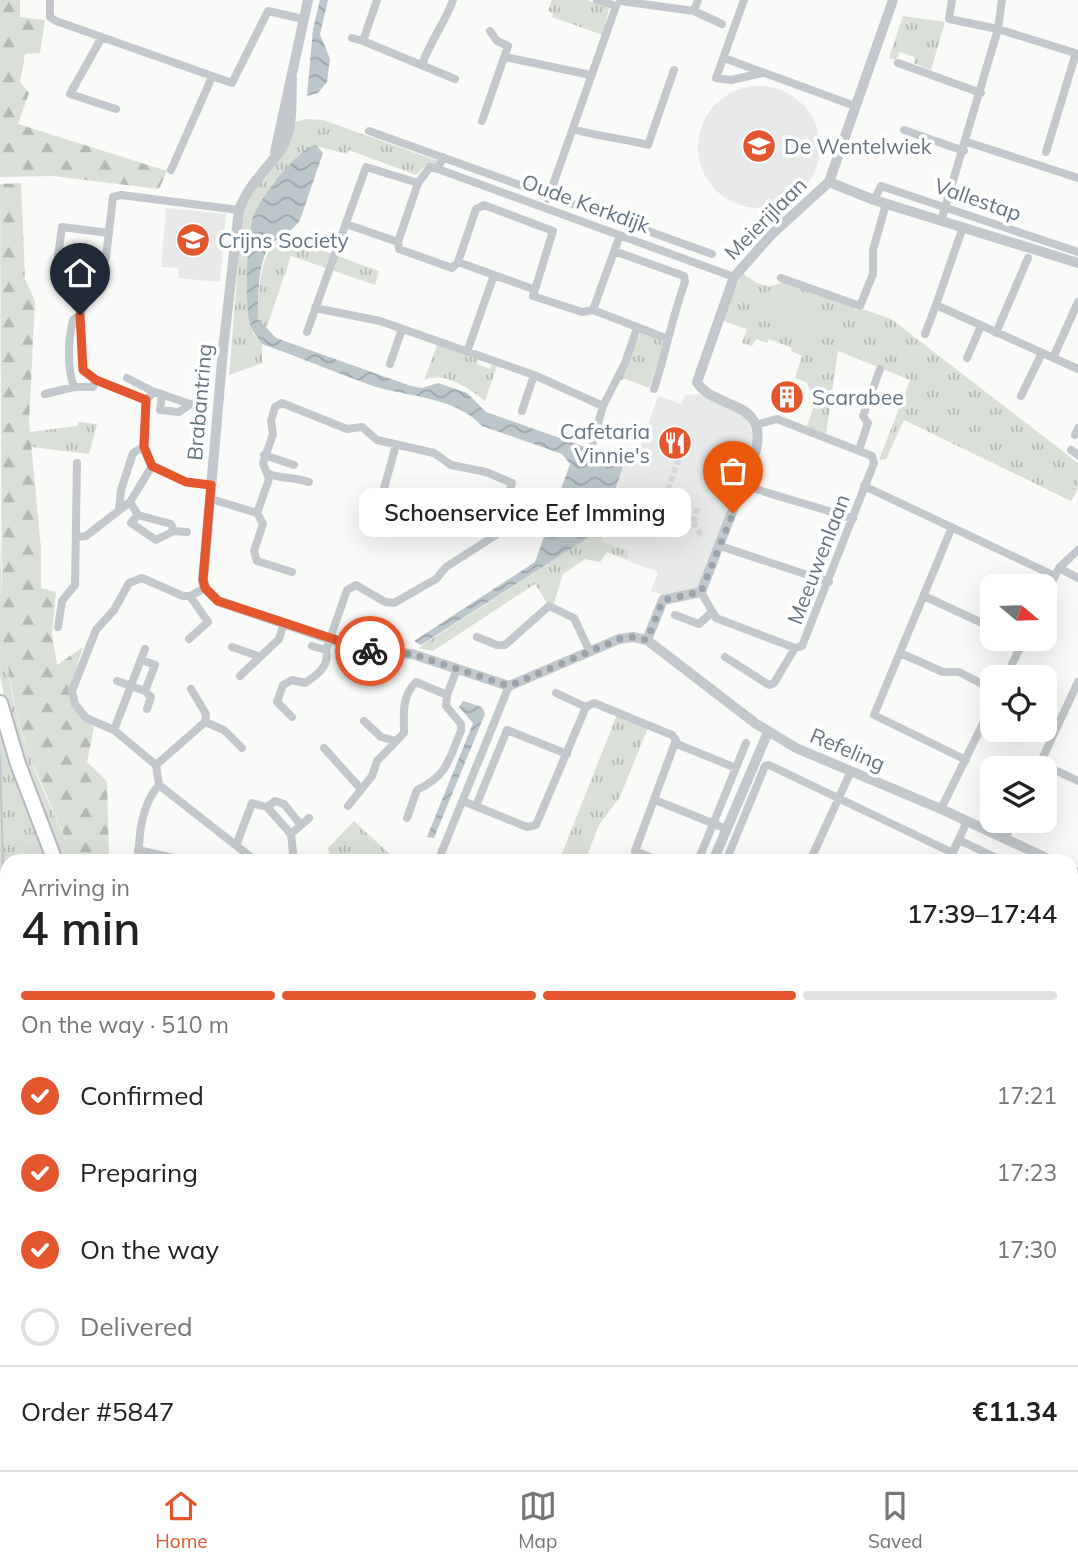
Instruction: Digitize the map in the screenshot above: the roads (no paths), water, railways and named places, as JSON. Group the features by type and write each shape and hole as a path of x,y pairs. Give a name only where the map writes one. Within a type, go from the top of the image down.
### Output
{"highway":[{"path":"0,703 25,784 52,854"},
{"path":"0,1446 0,1470"}],"street":[{"path":"50,0 50,17 225,82 235,80 268,11 265,0"},
{"name":"Brabantring","path":"205,588 211,485 239,210 247,191 284,143 292,78 308,0"},
{"path":"363,41 377,0"},
{"path":"422,65 431,39 448,16 453,0"},
{"path":"597,0 694,11 722,24"},
{"path":"694,11 698,0"},
{"path":"744,0 716,78 731,80 763,73"},
{"name":"Meierijlaan","path":"755,425 741,407 699,386 696,377 734,277 772,234 829,182 893,0"},
{"path":"952,0 949,19 999,29 1077,53 1046,152"},
{"path":"941,221 999,29 1002,0"},
{"path":"546,207 618,2"},
{"path":"268,11 303,19"},
{"path":"482,121 508,46 497,41 490,31"},
{"path":"102,37 70,94 116,109"},
{"path":"352,37 455,79"},
{"path":"505,57 591,75"},
{"path":"723,58 855,106"},
{"path":"898,63 981,93"},
{"path":"573,129 596,137 621,138 648,145 674,70"},
{"path":"171,170 212,77"},
{"path":"904,130 1078,178"},
{"name":"Oude Kerkdijk","path":"369,131 712,254"},
{"path":"443,157 438,169 430,167 418,183 398,242 399,249 452,268 458,262 476,209 484,205 553,231 533,289 536,298 582,312 593,310 668,339"},
{"path":"307,332 366,167 418,183"},
{"name":"Oude Kerkdijk","path":"438,169 734,277"},
{"name":"Vallestap","path":"829,182 886,204 1078,263"},
{"name":"Vallestap","path":"874,200 881,186 1078,252"},
{"path":"146,400 96,380 83,370 80,315 106,257 113,197 121,195 239,210"},
{"path":"781,278 860,306 873,274 873,250 886,204"},
{"path":"346,224 398,242"},
{"path":"58,257 62,226 109,233"},
{"path":"925,334 963,227"},
{"path":"593,310 620,235"},
{"path":"656,247 659,236"},
{"path":"614,251 684,276 685,282 669,328 654,389"},
{"path":"996,332 1028,258"},
{"path":"458,262 533,289"},
{"path":"467,352 494,275"},
{"path":"1053,358 1078,302"},
{"path":"936,306 1078,369"},
{"path":"315,308 363,316 402,329 534,375 603,406"},
{"path":"74,387 70,377 71,331 73,320 80,315"},
{"path":"967,358 981,326"},
{"path":"593,442 603,406 625,363 637,328"},
{"path":"390,364 402,329"},
{"path":"1021,396 1042,354"},
{"path":"701,592 744,485 757,443 755,425 777,419 859,450 868,423 863,416 880,369"},
{"path":"522,411 534,375"},
{"path":"127,378 158,393 181,399 188,405 201,406"},
{"path":"45,394 74,387 93,387 96,380"},
{"path":"146,400 158,393"},
{"path":"158,393 160,410 178,412 188,405"},
{"path":"146,400 144,447 152,466 186,482 211,485"},
{"path":"292,572 257,561 254,551 263,524 257,513 268,474 263,463 264,455 273,434 271,421 275,407 282,403 347,429 362,427 377,440 434,453 451,465 507,479 513,488 496,535 446,567 436,579 394,603 385,602 356,585 347,590 326,650 328,658 317,675 305,683 292,680 283,685 277,702 292,717"},
{"path":"396,445 383,492 406,503 419,517"},
{"path":"119,510 121,490 133,453 144,447"},
{"name":"Meeuwenlaan","path":"725,657 769,685 774,683 794,648 802,646 874,463 872,456 859,450"},
{"path":"264,455 294,465"},
{"path":"58,627 62,601 75,585 78,537 77,463"},
{"path":"78,537 86,536 130,502 152,466"},
{"path":"268,474 282,478 290,475 309,482"},
{"path":"744,485 799,505 813,505 853,519"},
{"path":"864,486 952,527 1057,572 1078,578"},
{"path":"211,499 257,513"},
{"path":"130,502 138,515 171,524 174,531"},
{"path":"138,515 131,523 156,540 174,531 187,532"},
{"path":"952,527 874,715 966,760"},
{"path":"720,546 829,582"},
{"path":"1057,572 1078,550"},
{"path":"189,639 208,622 190,596 142,578 128,583 114,610 96,630 72,691 75,704 86,718 114,730 156,765 159,785 220,835 237,843 249,854"},
{"path":"190,596 205,588 218,601 365,651 412,654 509,686 619,639 633,637 647,640 663,600 701,592"},
{"path":"701,592 716,618 794,648"},
{"path":"924,596 980,622"},
{"path":"477,636 497,645 505,645 550,606 574,618 590,652"},
{"path":"676,615 699,624 712,612"},
{"path":"240,676 258,656 279,639 284,623"},
{"name":"Refeling","path":"647,640 768,732 796,748 942,809 1038,854"},
{"path":"312,646 326,650"},
{"path":"232,647 258,656"},
{"path":"114,730 145,649"},
{"path":"900,653 943,672 959,672 980,683"},
{"path":"142,660 155,665 145,691"},
{"path":"407,818 417,790 433,783 444,772 461,731 461,724 446,706 447,695 457,669"},
{"path":"117,681 145,691 151,696 147,709"},
{"path":"348,806 372,776 377,761 404,733 404,702 413,685 416,682 447,695"},
{"path":"1044,756 1076,693 1078,682"},
{"path":"441,854 509,686"},
{"path":"156,765 205,722 206,714 191,689"},
{"path":"555,693 586,707"},
{"path":"463,801 527,827 536,825 586,707 594,703 672,735 677,744 736,768"},
{"path":"364,721 381,737 396,741"},
{"path":"205,722 224,730 242,748"},
{"path":"475,806 507,730 566,754"},
{"path":"942,809 980,730"},
{"path":"716,854 768,732"},
{"path":"701,854 746,743"},
{"path":"642,854 635,851 677,744"},
{"path":"324,748 360,788"},
{"path":"729,854 765,766 769,765 839,797 945,854"},
{"path":"815,854 851,771"},
{"path":"1057,773 1078,781"},
{"path":"138,854 140,826 152,793 159,785"},
{"path":"655,800 727,829"},
{"path":"267,807 275,801 284,804 300,824"},
{"path":"237,843 249,805 267,807 291,834 293,854"},
{"path":"291,834 309,818"},
{"path":"952,854 967,821"},
{"path":"1005,839 1008,833"},
{"path":"959,840 988,854"},
{"path":"138,850 156,854"}],"water":[{"path":"320,0 328,0 320,34 330,59 327,82 318,93 307,96 313,29"},
{"path":"316,145 323,153 300,220 268,249 261,267 258,319 276,338 411,386 422,388 438,383 467,393 486,412 625,461 602,529 421,645 414,641 535,562 570,464 562,454 482,426 459,409 431,399 373,386 262,344 251,327 248,310 247,265 252,221 259,204 282,173 308,148"},
{"path":"463,701 482,707 485,714 434,838 427,837 473,723 459,707"}],"waterway":[{"path":"0,755 3,854"}],"tunnel":[{"path":"685,442 660,510 693,522 701,536"},
{"path":"631,500 660,510"},
{"path":"693,522 698,506"}],"place":[{"name":"De Wentelwiek","path":"759,146"},
{"name":"Crijns Society","path":"193,240"},
{"name":"Scarabee","path":"787,397"},
{"name":"Cafetaria Vinnie's","path":"675,443"},
{"name":"Schoenservice Eef Imming","path":"733,513"}]}
